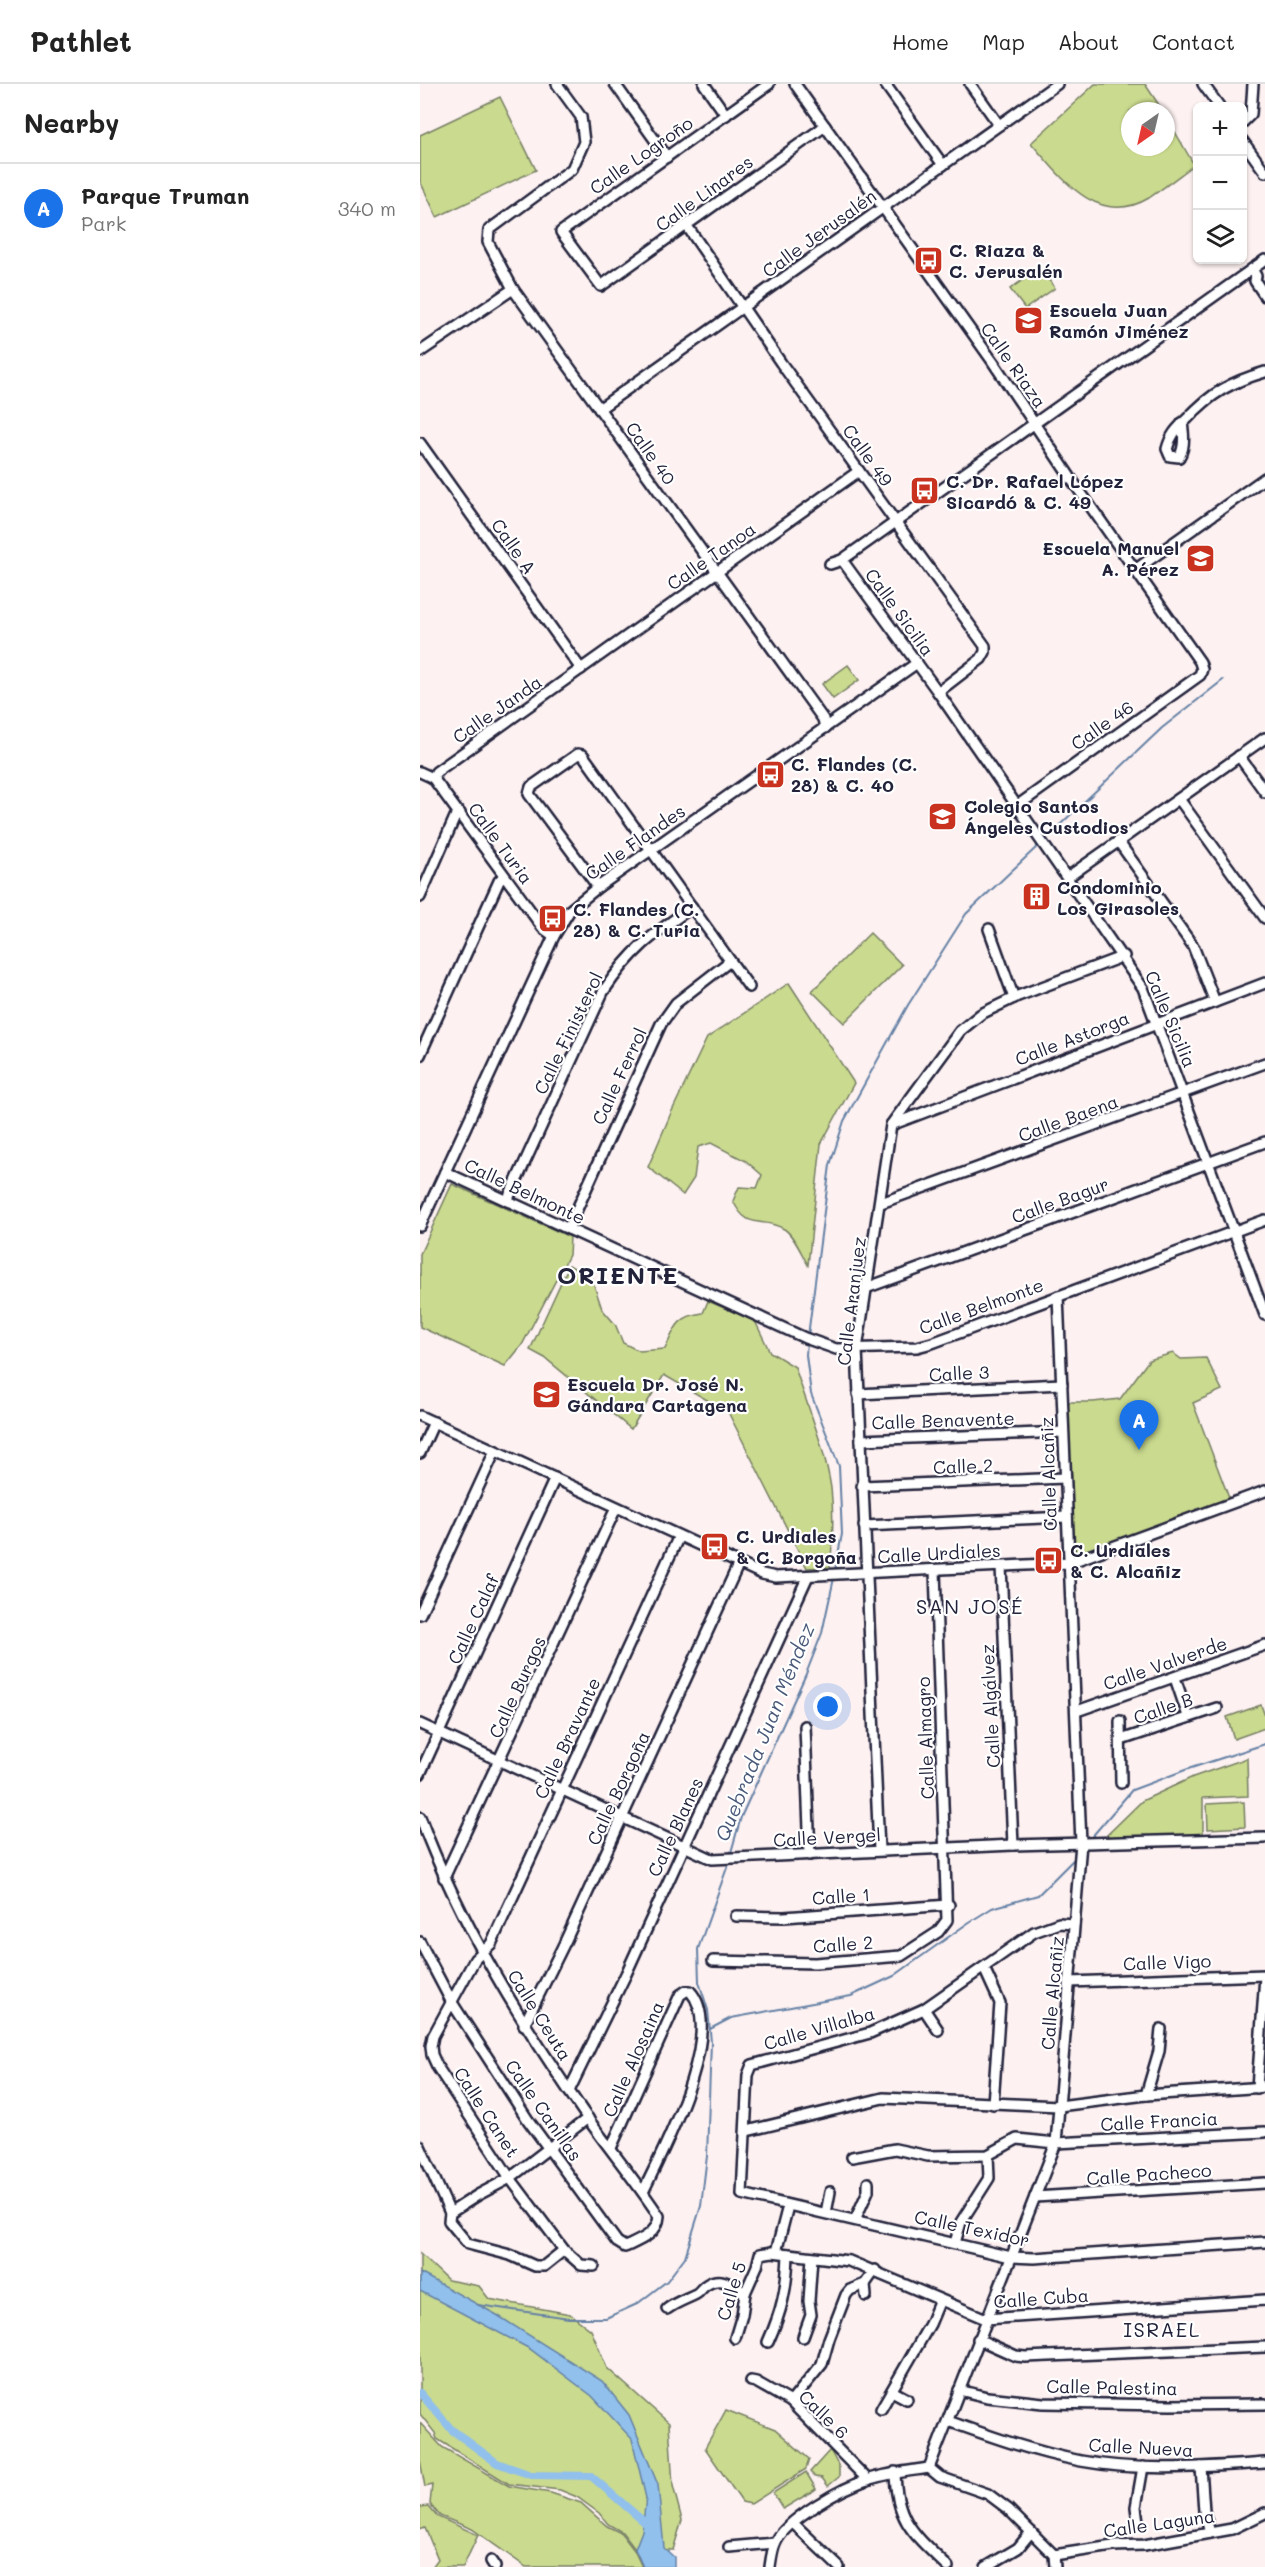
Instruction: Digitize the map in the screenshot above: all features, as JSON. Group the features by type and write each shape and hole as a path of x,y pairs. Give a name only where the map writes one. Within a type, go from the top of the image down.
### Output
{"street":[{"name":"Calle 40","path":"557,84 581,117 584,142 572,169 489,230 488,242 513,288 823,719 825,728"},
{"path":"615,84 667,157"},
{"path":"704,84 726,115"},
{"name":"Calle Logroño","path":"601,286 561,232 769,84"},
{"name":"Calle Riaza","path":"795,84 1034,423 1200,662 1202,669"},
{"path":"885,84 943,165"},
{"path":"970,84 999,125"},
{"name":"Calle Jerusalén","path":"599,409 1058,84"},
{"path":"1203,84 1216,102"},
{"path":"1247,118 1251,114 1253,84"},
{"name":"Calle Linares","path":"601,286 825,126"},
{"path":"1247,147 1265,172"},
{"name":"Calle 49","path":"687,226 985,646 981,659 938,692"},
{"path":"830,564 842,560 1034,423 1254,272 1265,260"},
{"path":"1254,272 1265,282"},
{"path":"1254,272 1255,281 1265,296"},
{"path":"420,352 513,288"},
{"path":"1182,423 1205,399 1236,380 1265,372"},
{"name":"Calle A","path":"420,443 582,669"},
{"name":"Calle Tanoa","path":"582,669 859,471"},
{"path":"1135,570 1265,478"},
{"name":"Calle Sicilia","path":"842,560 1068,876 1124,956 1143,988 1158,1023 1207,1164 1262,1300 1265,1315"},
{"name":"Calle Flandes","path":"420,1226 554,936 570,910 598,887 917,663"},
{"name":"Calle Janda","path":"433,778 436,772 582,669"},
{"name":"Calle 46","path":"1017,806 1200,675 1202,669"},
{"path":"1068,876 1265,738"},
{"path":"598,887 529,794 531,788 578,754 583,754 749,987"},
{"path":"1239,756 1265,792"},
{"name":"Calle Turia","path":"420,772 433,778 543,928 554,936"},
{"path":"1179,799 1265,918"},
{"path":"420,897 455,817 460,813"},
{"path":"1119,841 1193,946 1215,1002"},
{"path":"420,1055 499,881 504,876"},
{"name":"Calle Finisterol","path":"507,1201 603,992 621,966 646,940 692,907"},
{"path":"989,929 1014,998"},
{"name":"Calle Aranjuez","path":"879,1850 857,1349 881,1203 891,1125 960,1031 981,1014 1014,998 1124,956"},
{"name":"Calle Ferrol","path":"568,1228 661,1024 676,1003 730,961"},
{"name":"Calle Astorga","path":"891,1125 1265,983"},
{"name":"Calle Baena","path":"881,1203 1265,1063"},
{"name":"Calle Bagur","path":"866,1288 1265,1142"},
{"name":"Calle Belmonte","path":"445,1172 818,1343 836,1349 917,1347 932,1343 1265,1220"},
{"name":"Calle Alcañiz","path":"929,2468 1056,2143 1081,1844 1058,1296"},
{"name":"Calle 3","path":"858,1394 1062,1384"},
{"name":"Calle Urdiales","path":"420,1416 616,1508 762,1574 776,1577 1069,1563 1265,1491"},
{"path":"420,1453 434,1422"},
{"name":"Calle Benavente","path":"861,1440 1063,1432"},
{"path":"420,1614 495,1451"},
{"name":"Calle Calaf","path":"420,1774 555,1478"},
{"name":"Calle 2","path":"862,1486 1065,1478"},
{"name":"Calle Burgos","path":"444,1878 500,1762 616,1508"},
{"path":"864,1526 1067,1517"},
{"name":"Calle Bravante","path":"483,1952 491,1944 500,1925 679,1536"},
{"name":"Calle Borgoña","path":"524,2025 623,1817 739,1563"},
{"name":"Calle Algálvez","path":"1001,1566 1013,1845"},
{"name":"Calle Almagro","path":"936,1570 949,1905"},
{"name":"Calle Blanes","path":"569,2091 812,1576"},
{"name":"Calle Valverde","path":"1077,1711 1265,1646"},
{"path":"1175,1678 1188,1716"},
{"name":"Calle B","path":"1121,1740 1217,1708"},
{"path":"1120,1720 1121,1783"},
{"name":"Calle Vergel","path":"420,1724 684,1847 718,1860 879,1850 1265,1838"},
{"path":"805,1726 810,1855"},
{"name":"Calle Ceuta","path":"421,1823 444,1878 524,2025 658,2216"},
{"path":"438,1859 454,1860"},
{"name":"Calle 2","path":"713,1962 815,1963 901,1956 938,1932 948,1920 949,1905"},
{"name":"Calle 1","path":"736,1916 784,1917 949,1905"},
{"name":"Calle Villalba","path":"745,2163 748,2075 752,2065 870,2033 924,2009 1034,1932 1059,1923 1074,1924"},
{"name":"Calle Canillas","path":"420,1942 451,2001 549,2149 617,2242 625,2247 648,2235 658,2224 658,2216"},
{"name":"Calle Canet","path":"483,1952 476,1959 433,2036 432,2055 510,2178 564,2250 581,2265 594,2266"},
{"path":"984,1968 1000,2003 993,2104"},
{"path":"747,2131 883,2098 1059,2106 1146,2095 1261,2087 1265,1976"},
{"name":"Calle Vigo","path":"1069,1982 1265,1976"},
{"name":"Calle Alosaina","path":"611,2148 680,1995 690,1991 700,2006 700,2043 692,2083 643,2192"},
{"path":"924,2009 938,2030"},
{"path":"1146,2095 1159,2051 1161,2029"},
{"path":"450,2213 510,2178 588,2118"},
{"name":"Calle Francia","path":"988,2155 1017,2139 1056,2143 1265,2132"},
{"path":"420,2146 450,2213 449,2221 468,2244 510,2255 527,2264 544,2266 564,2250"},
{"path":"852,2157 895,2149 928,2156 988,2155 989,2178 960,2222 955,2243"},
{"name":"Calle Texidor","path":"745,2163 742,2194 1011,2257 1034,2258 1265,2242"},
{"path":"855,2220 868,2191 868,2183"},
{"name":"Calle Pacheco","path":"1035,2197 1265,2183"},
{"path":"826,2213 830,2192"},
{"path":"776,2253 788,2206"},
{"name":"Calle Cuba","path":"760,2254 776,2253 849,2261 875,2270 986,2319 1265,2300"},
{"name":"Calle 5","path":"735,2338 742,2315 745,2293 760,2254"},
{"path":"768,2342 781,2313 787,2278 788,2254"},
{"path":"803,2337 811,2315 809,2301 812,2257"},
{"path":"791,2402 822,2364 846,2295 850,2290 865,2284 875,2270"},
{"path":"667,2309 688,2296 698,2293 704,2286 715,2280 724,2281 745,2293"},
{"path":"865,2284 866,2296"},
{"path":"881,2409 930,2324 940,2300"},
{"path":"978,2339 1016,2356 1025,2357 1265,2347"},
{"name":"Calle 6","path":"751,2381 791,2402 868,2480"},
{"name":"Calle Palestina","path":"959,2390 987,2397 1043,2403 1265,2404"},
{"path":"892,2391 907,2399"},
{"name":"Calle Nueva","path":"948,2421 1014,2444 1083,2461 1143,2467 1202,2467 1265,2463"},
{"path":"1138,2522 1136,2507 1143,2467"},
{"path":"1202,2467 1204,2511 1210,2533"},
{"path":"770,2567 775,2543 793,2523 837,2493 868,2480 896,2472 929,2468 940,2477 988,2494 1054,2555 1055,2567"},
{"path":"896,2472 896,2492 901,2512 910,2529 948,2567"},
{"name":"Calle Laguna","path":"1054,2555 1113,2546 1144,2545 1232,2529 1265,2513"},
{"path":"793,2523 839,2567"},
{"path":"986,2567 1018,2548 1031,2532"},
{"path":"729,2547 775,2543"}],"green space":[{"path":"1095,84 1145,84 1157,102 1121,102 1121,156 1175,156 1175,132 1193,166 1149,198 1130,206 1113,207 1096,203 1081,194 1054,170 1031,143"},
{"path":"500,97 536,170 437,217 420,181 420,135"},
{"path":"1040,268 1055,288 1025,309 1010,289"},
{"path":"848,665 859,680 833,699 822,684"},
{"path":"870,933 902,965 844,1023 812,991"},
{"path":"789,983 854,1083 821,1144 808,1265 788,1232 776,1225 756,1222 744,1217 733,1201 739,1187 757,1188 762,1175 746,1161 711,1143 698,1147 694,1178 683,1195 648,1167 707,1038"},
{"path":"452,1184 570,1237 569,1255 522,1345 505,1366 420,1327 420,1254"},
{"path":"569,1265 592,1279 602,1309 615,1324 623,1343 639,1351 665,1349 678,1324 688,1317 703,1313 708,1301 755,1321 770,1352 795,1367 820,1442 831,1488 833,1528 830,1567 807,1568 728,1412 664,1375 631,1429 545,1358 530,1350"},
{"path":"1173,1353 1181,1359 1206,1358 1222,1390 1193,1403 1229,1498 1226,1503 1078,1557 1071,1553 1065,1402 1120,1399 1149,1360"},
{"path":"1261,1705 1265,1716 1265,1728 1234,1739 1227,1717"},
{"path":"1247,1758 1248,1796 1203,1798 1203,1837 1109,1841 1107,1835 1142,1801 1193,1777"},
{"path":"1244,1802 1245,1827 1208,1829 1207,1804"},
{"path":"420,2254 448,2280 479,2286 489,2299 570,2314 591,2330 607,2368 669,2423 673,2486 682,2520 673,2550 635,2549 622,2532 608,2524 599,2513 577,2497 560,2490 509,2484 437,2439 420,2414"},
{"path":"726,2410 775,2429 809,2459 806,2469 751,2504 742,2502 705,2448"},
{"path":"420,2423 442,2447 509,2486 551,2493 581,2503 607,2526 621,2533 634,2550 642,2567 526,2567 472,2529 440,2516 430,2504 432,2485 425,2487 420,2460"},
{"path":"830,2450 839,2467 839,2477 828,2486 822,2478 815,2477 810,2472"},
{"path":"806,2472 816,2489 783,2509 773,2493"},
{"path":"429,2506 438,2517 478,2535 463,2567 432,2567 438,2559 425,2528 420,2530 420,2507"}],"water":[{"path":"420,2273 497,2315 602,2381 629,2415 658,2485 664,2548 674,2557 674,2567 643,2567 635,2549 642,2531 646,2498 632,2439 592,2396 530,2349 420,2291"}],"waterway":[{"name":"Quebrada Juan Méndez","path":"1044,840 1162,728 1223,680"},
{"name":"Quebrada Juan Méndez","path":"808,1336 830,1165 844,1121 908,1005 966,914 1040,844"},
{"name":"Quebrada Juan Méndez","path":"807,1342 806,1355 811,1394 839,1466 842,1534 835,1570"},
{"name":"Quebrada Juan Méndez","path":"730,1856 741,1817 806,1674 822,1633 834,1578"},
{"path":"1089,1840 1132,1790 1265,1744"},
{"path":"710,2029 731,2018 851,1996 894,1976 992,1908 1038,1895 1076,1857"},
{"name":"Quebrada Juan Méndez","path":"478,2305 569,2318 606,2318 637,2304 667,2281 685,2257 701,2206 707,2156 711,2042 708,2010 699,1982 698,1949 729,1862"},
{"path":"420,2393 452,2430 497,2463 531,2475 591,2476 650,2527"}],"place":[{"name":"C. Riaza & C. Jerusalén","path":"928,260"},
{"name":"Escuela Juan Ramón Jiménez","path":"1028,320"},
{"name":"C. Dr. Rafael López Sicardó & C. 49","path":"925,491"},
{"name":"Escuela Manuel A. Pérez","path":"1200,558"},
{"name":"C. Flandes (C. 28) & C. 40","path":"770,774"},
{"name":"Colegio Santos Ángeles Custodios","path":"943,816"},
{"name":"Condominio Los Girasoles","path":"1036,897"},
{"name":"C. Flandes (C. 28) & C. Turia","path":"552,919"},
{"name":"Escuela Dr. José N. Gándara Cartagena","path":"546,1394"},
{"name":"Parque Truman","path":"1139,1450"},
{"name":"C. Urdiales & C. Borgoña","path":"715,1546"},
{"name":"C. Urdiales & C. Alcañiz","path":"1049,1560"}],"district":[{"name":"ORIENTE","path":"618,1274"},
{"name":"SAN JOSÉ","path":"970,1606"},
{"name":"ISRAEL","path":"1162,2329"}]}
